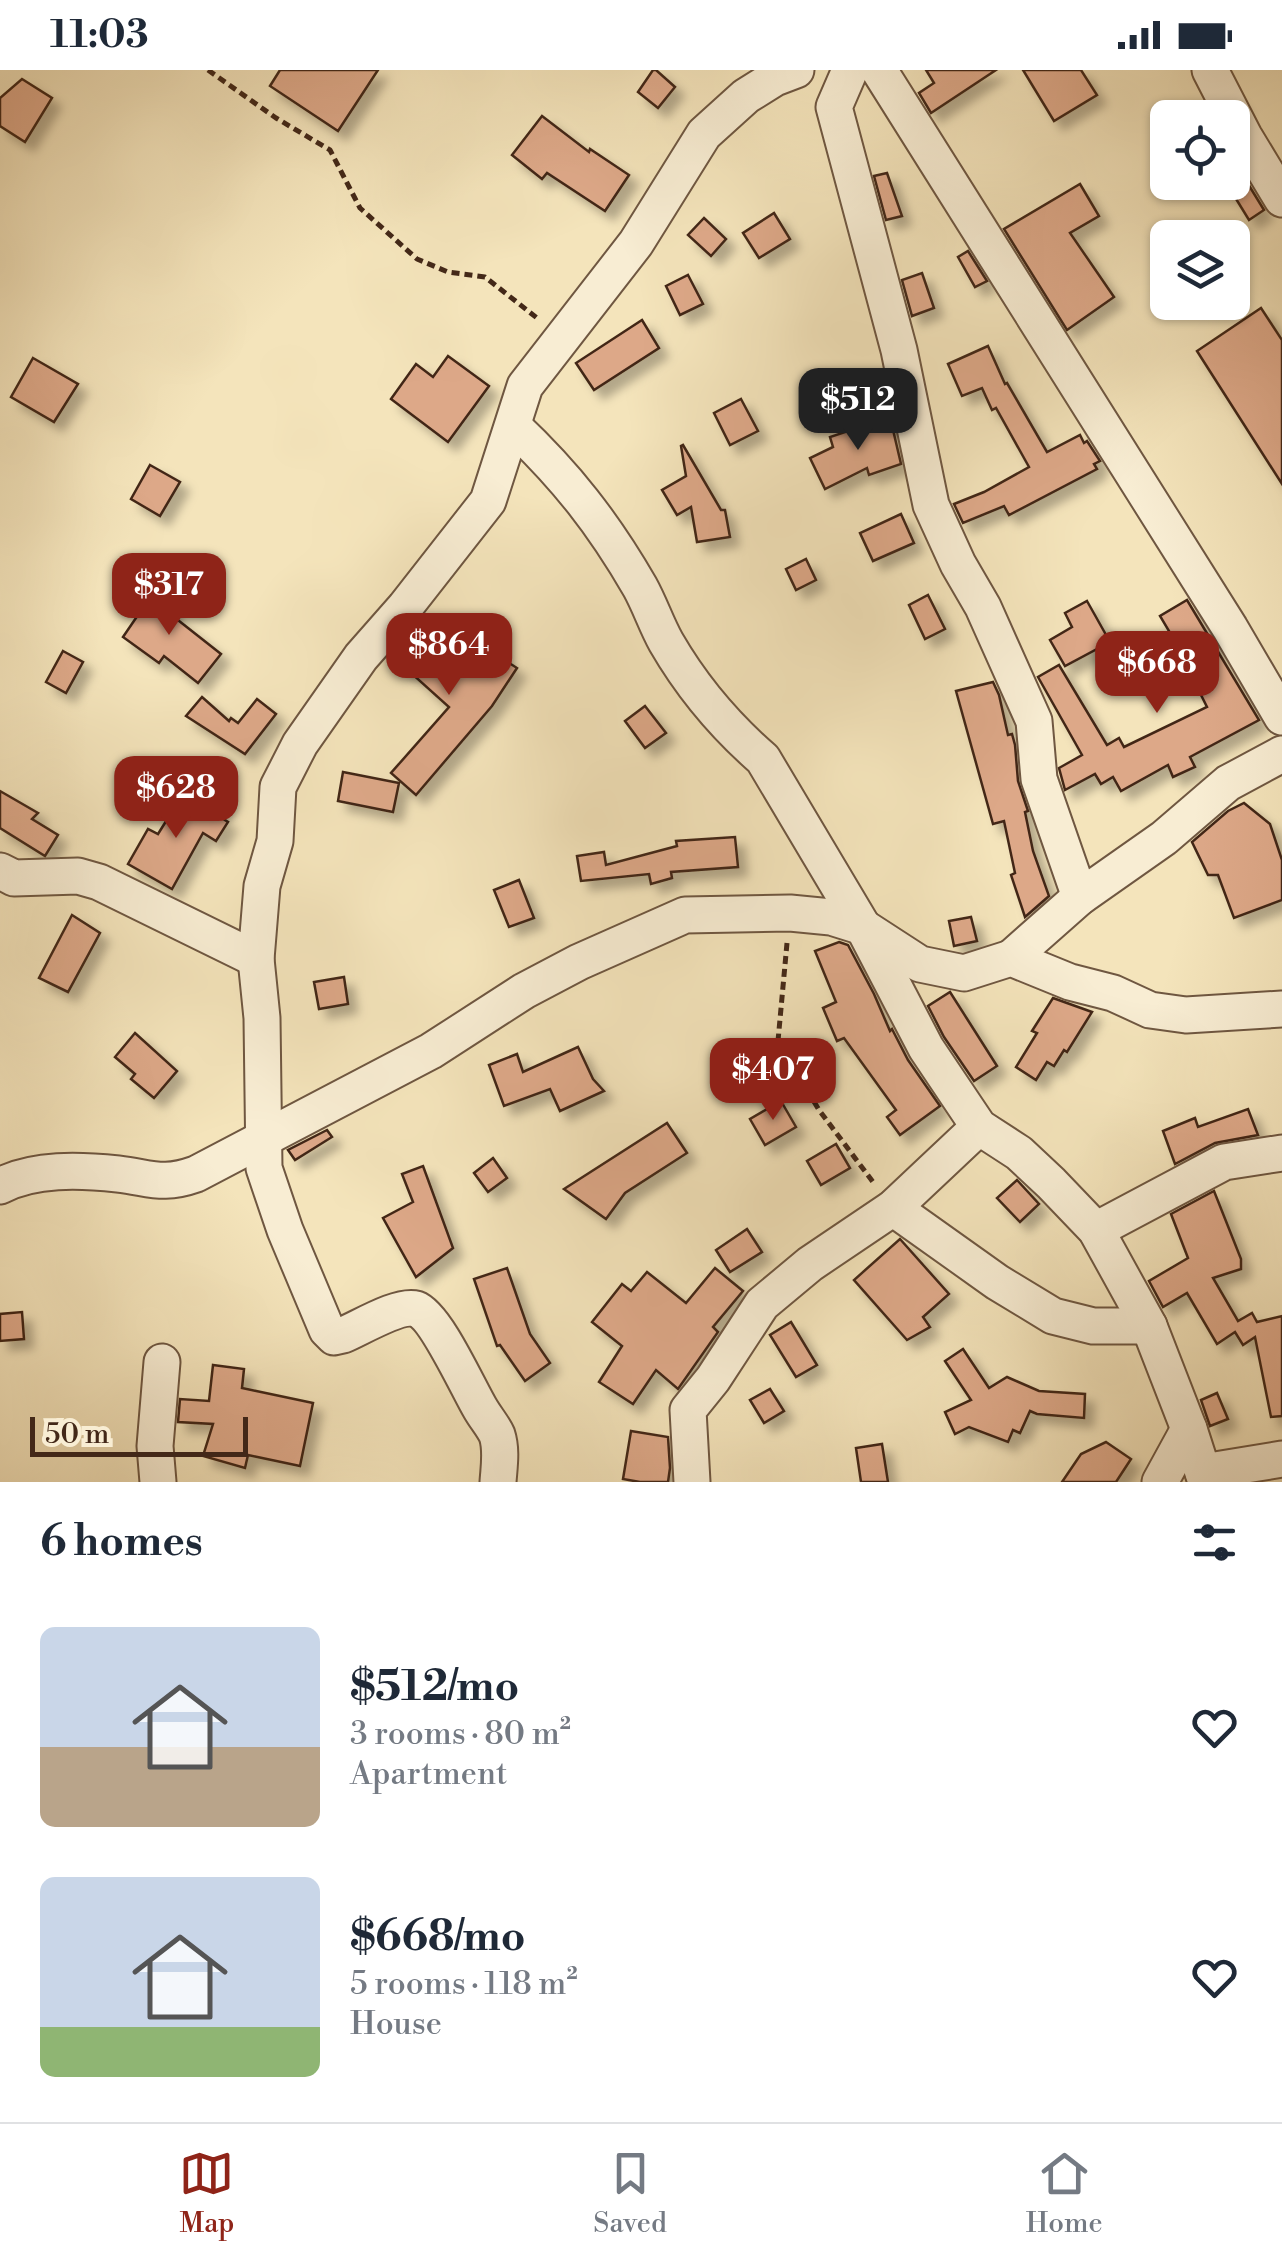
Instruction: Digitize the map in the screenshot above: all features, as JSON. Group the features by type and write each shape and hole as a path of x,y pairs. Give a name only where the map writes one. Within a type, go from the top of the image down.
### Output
{"street":[{"path":"498,1482 500,1448 496,1432 422,1312 412,1308 398,1310 334,1337 275,1203 264,1168 262,1028 256,958 262,886 275,841 278,787 300,744 361,656 406,608 488,501 526,386 636,243 704,134 746,96 796,70"},
{"path":"850,70 834,107 899,350 931,505 983,607 1034,722 1038,780 1080,897"},
{"path":"880,70 1190,563 1282,718"},
{"path":"1210,70 1282,198"},
{"path":"513,426 590,509 641,589 666,642 702,698 763,759 862,927 926,1048 979,1127 1019,1153 1096,1230 1149,1326 1204,1477 1282,1459"},
{"path":"0,1186 16,1178 73,1172 175,1181 222,1161 431,1051 578,962 685,915 790,913 831,917 862,927 920,964 964,974 1012,958 1080,897 1164,838 1228,783 1282,754"},
{"path":"0,870 14,878 78,876 99,882 256,958"},
{"path":"1012,958 1150,1010 1186,1015 1282,1010"},
{"path":"692,1482 688,1410 762,1304 810,1264 893,1208 979,1127"},
{"path":"1096,1230 1224,1162 1282,1153"},
{"path":"893,1208 1052,1316 1093,1326 1149,1326"},
{"path":"158,1482 155,1446 162,1362"},
{"path":"1160,1482 1189,1429"}],"path":[{"path":"208,70 330,150 360,208 416,259 448,272 484,277 564,338"},
{"path":"790,913 778,1042 819,1110 893,1208"}],"building":[{"path":"280,70 378,70 338,131 270,86"},
{"path":"653,70 675,87 658,108 638,92"},
{"path":"926,70 996,70 931,113 919,93 934,83"},
{"path":"1023,70 1081,70 1097,95 1054,121"},
{"path":"22,79 52,98 25,142 0,126 0,98"},
{"path":"542,116 589,152 590,149 629,175 605,211 547,173 542,179 512,155"},
{"path":"887,173 902,216 886,220 874,176"},
{"path":"1080,184 1099,216 1070,233 1114,297 1067,330 1004,229"},
{"path":"1250,187 1264,210 1249,220 1237,200 1250,200"},
{"path":"774,213 790,239 759,258 743,233"},
{"path":"704,218 726,239 711,256 688,235"},
{"path":"968,251 987,281 975,287 958,257"},
{"path":"922,273 934,308 912,316 902,280"},
{"path":"688,275 703,304 680,315 666,286"},
{"path":"1261,308 1282,340 1282,484 1197,351 1243,320 1250,320 1250,315"},
{"path":"642,320 659,348 594,390 576,363"},
{"path":"988,346 1005,384 1047,452 1080,435 1100,461 1094,464 1097,469 1009,515 1004,506 963,523 954,504 1029,467 982,388 962,396 948,364"},
{"path":"448,356 489,386 448,442 391,399 416,364 433,377"},
{"path":"33,358 78,384 54,422 11,397"},
{"path":"741,399 758,431 730,445 714,413"},
{"path":"890,417 901,464 869,475 867,468 825,489 810,458 833,447 830,437"},
{"path":"683,445 721,510 725,510 730,537 697,542 691,507 677,515 662,490 686,476"},
{"path":"150,465 180,482 160,516 131,499"},
{"path":"901,514 914,543 873,561 860,533"},
{"path":"806,559 816,580 796,590 786,569"},
{"path":"141,590 221,654 198,683 164,656 159,663 123,637 138,615 129,608"},
{"path":"928,595 945,629 925,639 909,605"},
{"path":"1187,600 1259,720 1190,757 1195,767 1173,777 1168,765 1121,791 1113,777 1101,784 1095,774 1065,790 1059,768 1082,755 1038,677 1059,665 1107,745 1119,738 1124,747 1207,707 1191,675 1194,673 1160,616"},
{"path":"1087,601 1110,642 1065,666 1050,640 1072,627 1065,613"},
{"path":"460,628 484,651 486,648 517,668 492,706 416,795 391,773 449,707 391,655 413,630 438,652"},
{"path":"63,651 83,662 66,693 46,682"},
{"path":"993,682 1008,735 1012,734 1015,745 1018,781 1028,811 1025,812 1033,851 1049,896 1025,917 1011,875 1015,873 1004,821 993,824 956,691"},
{"path":"202,697 229,721 231,718 238,723 257,699 276,714 245,754 186,716"},
{"path":"645,706 666,733 645,748 625,721"},
{"path":"343,772 399,783 393,812 338,801"},
{"path":"0,791 38,813 32,819 58,835 45,856 0,828"},
{"path":"183,794 228,822 216,841 203,833 172,889 128,864 148,829 158,834"},
{"path":"1244,803 1270,824 1282,860 1282,900 1234,918 1218,875 1208,875 1192,842 1228,811"},
{"path":"735,837 738,867 671,872 672,878 651,884 649,874 581,881 577,856 604,852 606,865 677,846 676,841"},
{"path":"519,880 534,918 509,927 494,890"},
{"path":"72,915 100,933 68,992 39,978"},
{"path":"971,917 977,941 954,946 949,921"},
{"path":"839,942 848,945 890,1031 940,1106 900,1135 887,1117 896,1110 844,1038 837,1041 823,1008 836,1002 815,951"},
{"path":"344,977 348,1004 319,1009 314,982"},
{"path":"950,992 997,1066 974,1081 928,1006"},
{"path":"1053,998 1092,1012 1067,1052 1064,1050 1054,1066 1047,1062 1036,1080 1016,1067"},
{"path":"135,1033 177,1071 154,1098 131,1079 135,1074 115,1057"},
{"path":"578,1047 593,1079 604,1091 560,1111 550,1089 504,1106 489,1065 517,1054 523,1072"},
{"path":"781,1101 796,1127 765,1145 750,1119"},
{"path":"1248,1109 1258,1135 1215,1143 1175,1164 1163,1131 1195,1118 1198,1127"},
{"path":"667,1123 687,1153 625,1193 606,1219 564,1189"},
{"path":"327,1130 332,1137 295,1160 288,1150"},
{"path":"836,1144 850,1168 821,1185 807,1161"},
{"path":"493,1158 507,1178 488,1192 474,1173"},
{"path":"423,1166 453,1248 416,1277 383,1218 413,1202 402,1174"},
{"path":"1017,1180 1039,1204 1020,1222 997,1198"},
{"path":"1214,1191 1241,1259 1241,1269 1213,1278 1238,1321 1252,1313 1257,1322 1282,1316 1282,1416 1271,1417 1255,1337 1243,1345 1235,1332 1217,1344 1187,1293 1163,1307 1149,1281 1188,1258 1171,1214"},
{"path":"747,1229 762,1252 730,1272 716,1250"},
{"path":"900,1239 949,1294 923,1317 930,1327 907,1340 854,1280"},
{"path":"507,1268 530,1334 550,1363 525,1381 497,1346 474,1279"},
{"path":"715,1268 743,1291 713,1327 718,1332 678,1389 656,1370 633,1404 599,1382 622,1346 592,1322 622,1284 631,1291 647,1272 686,1303"},
{"path":"22,1312 24,1339 0,1341 0,1314"},
{"path":"791,1322 817,1365 796,1377 770,1335"},
{"path":"963,1349 989,1388 1007,1377 1039,1391 1085,1394 1084,1418 1030,1411 1020,1433 1013,1430 1008,1442 969,1427 955,1434 945,1412 971,1400 945,1361"},
{"path":"213,1365 244,1369 242,1388 313,1403 300,1466 248,1455 245,1468 203,1456 213,1424 178,1422 180,1399 209,1401"},
{"path":"770,1389 784,1411 764,1423 750,1400"},
{"path":"1217,1393 1228,1419 1210,1426 1201,1400"},
{"path":"631,1431 668,1437 668,1482 623,1479"},
{"path":"1106,1442 1131,1459 1116,1482 1062,1482 1081,1454"},
{"path":"882,1444 888,1482 861,1482 856,1448"}]}
